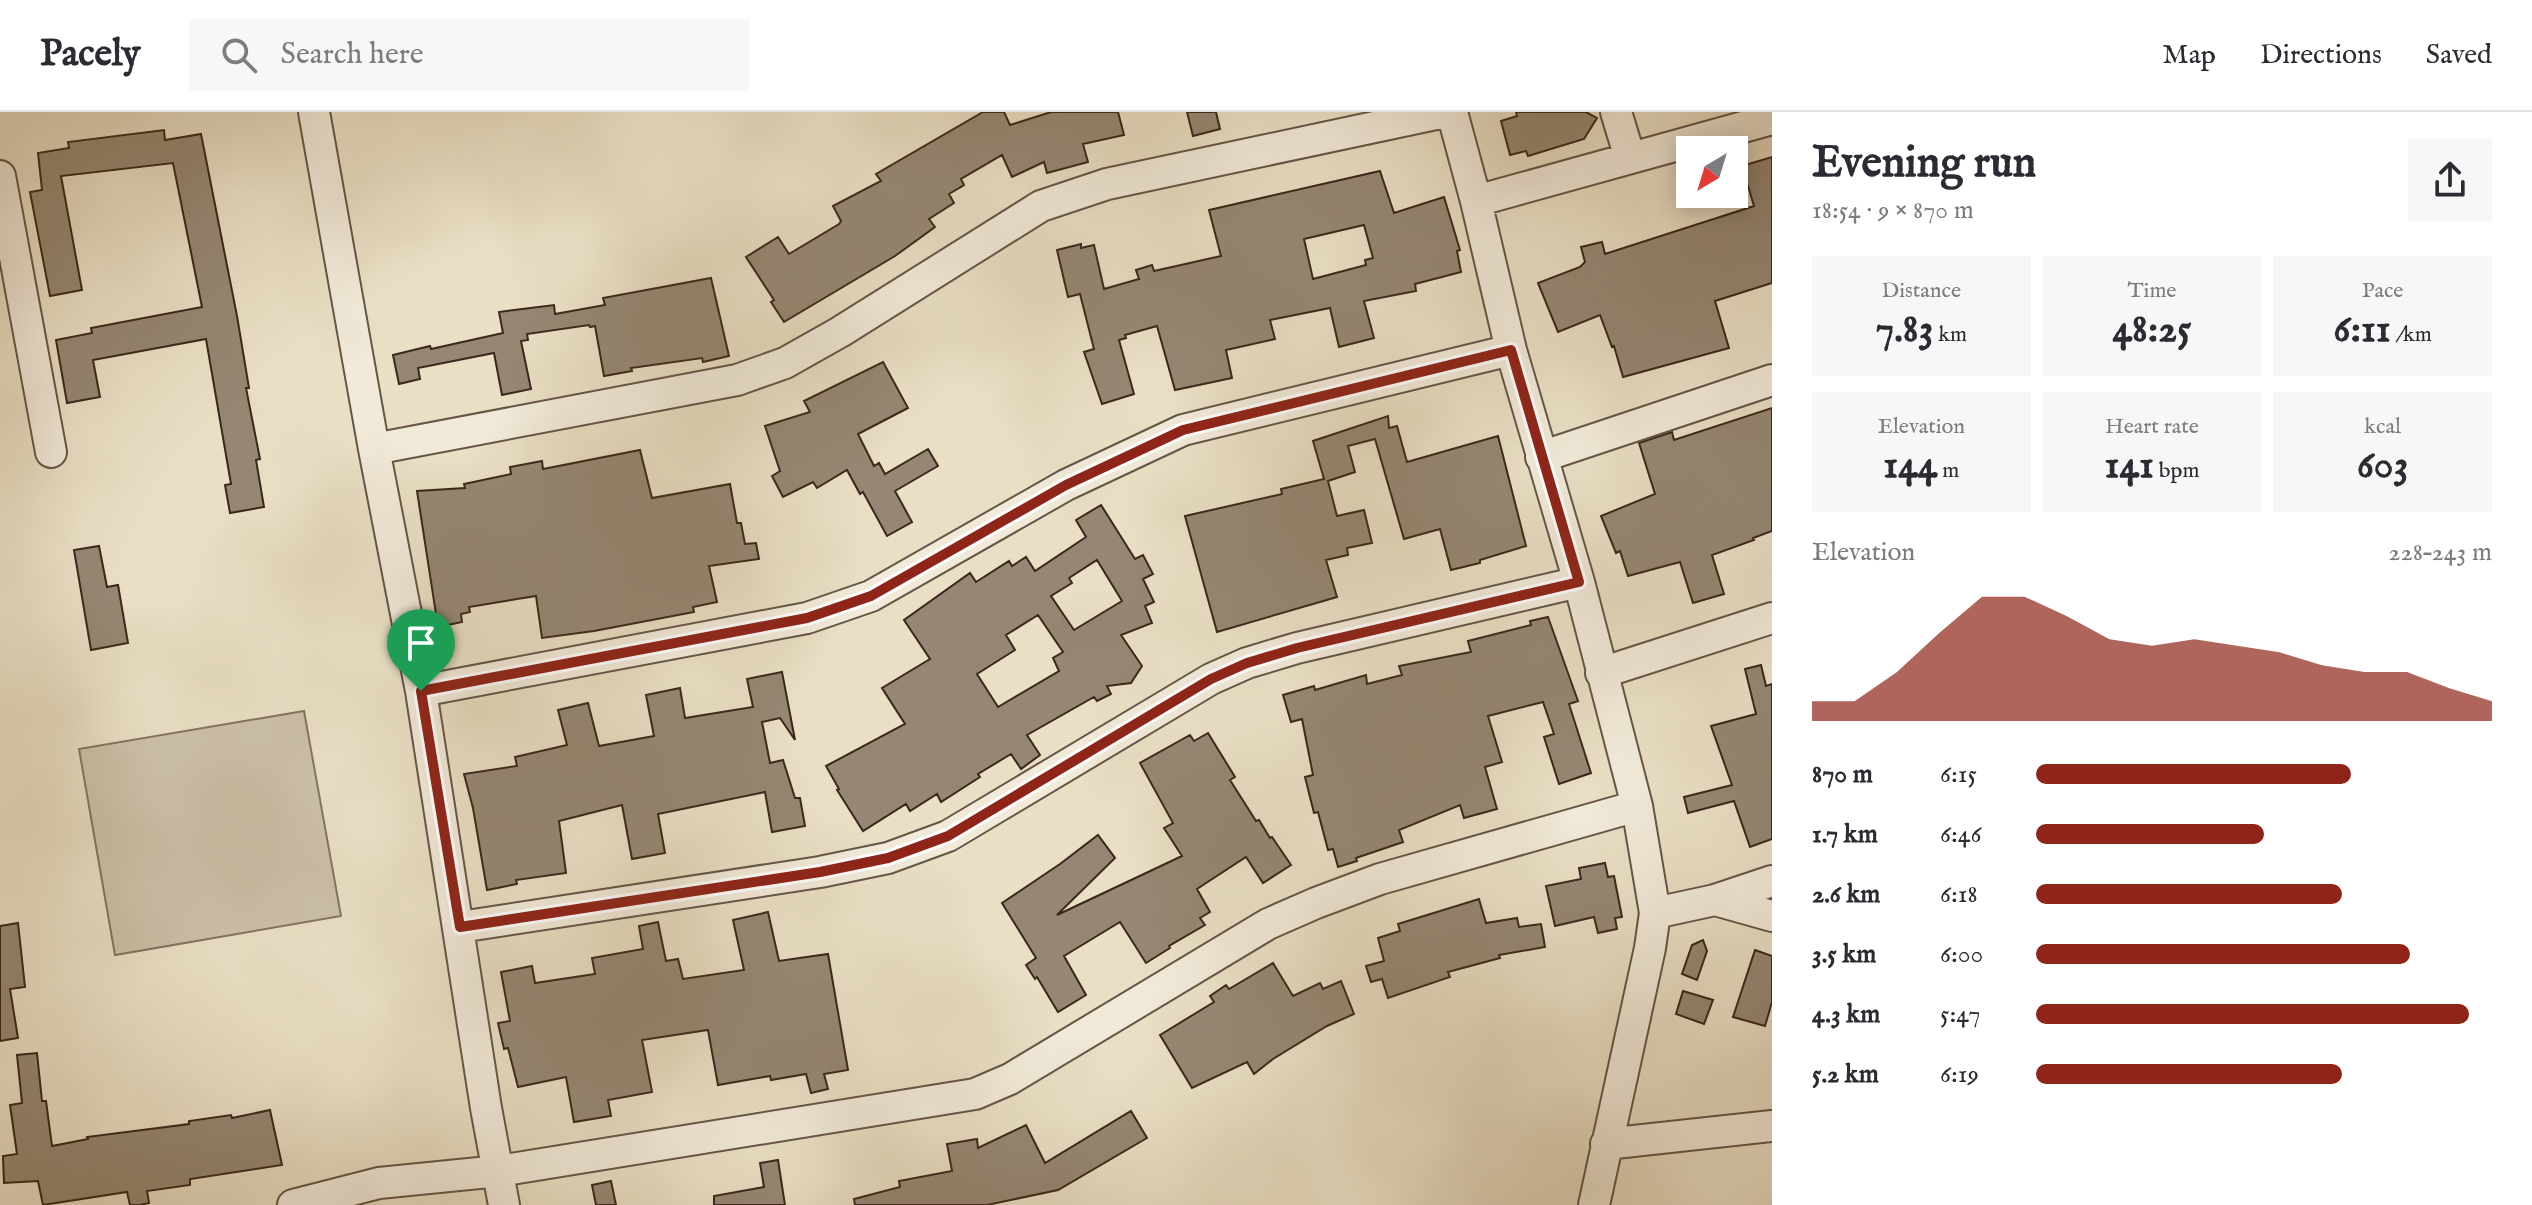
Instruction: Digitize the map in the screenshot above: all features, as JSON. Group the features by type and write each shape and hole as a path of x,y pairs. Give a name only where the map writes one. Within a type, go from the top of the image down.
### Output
{"street":[{"path":"314,112 421,691 504,1205"},
{"path":"374,449 737,380 785,363 826,340 1041,206 1107,184 1445,112"},
{"path":"1452,112 1511,350 1579,582 1637,806 1655,913 1594,1205"},
{"path":"1616,112 1630,158"},
{"path":"1476,201 1772,119"},
{"path":"0,176 51,452"},
{"path":"421,691 807,618 871,596 1066,485 1183,430 1511,350"},
{"path":"1541,457 1772,380"},
{"path":"460,927 820,872 888,858 948,836 1211,679 1247,663 1297,648 1579,582"},
{"path":"1601,673 1772,618"},
{"path":"293,1205 379,1183 499,1171 975,1094 1010,1079 1268,924 1316,903 1380,879 1637,806"},
{"path":"1655,913 1715,900 1772,881"},
{"path":"1715,900 1772,916"},
{"path":"1606,1144 1772,1126"}],"shaded area":[{"path":"304,711 341,916 115,955 79,749"}],"building":[{"path":"983,112 1004,112 1010,125 1051,112 1118,112 1124,135 1083,144 1088,162 1047,173 1044,162 1012,177 1002,155 961,179 964,185 949,194 954,203 929,219 935,227 895,256 784,322 771,302 774,300 746,257 778,237 789,254 839,224 841,221 833,206 881,181 876,174"},
{"path":"1187,112 1216,112 1220,129 1193,136"},
{"path":"1516,112 1586,112 1597,118 1584,139 1528,156 1526,151 1510,155 1501,121 1517,116"},
{"path":"164,130 165,140 201,134 237,316 249,388 246,388 260,459 256,460 264,507 230,513 225,485 231,484 206,339 93,360 100,397 67,403 56,340 92,333 91,328 202,307 173,163 61,176 82,290 50,296 30,192 42,190 38,153 69,148 68,142"},
{"path":"1772,157 1772,283 1715,301 1729,348 1623,377 1600,315 1558,332 1538,283 1580,267 1585,262 1581,247 1602,242 1605,254 1754,206 1748,186 1748,164"},
{"path":"1380,171 1394,213 1444,197 1460,250 1457,251 1461,272 1415,284 1416,291 1364,301 1374,338 1339,347 1330,308 1270,320 1275,339 1226,350 1232,378 1175,390 1157,326 1125,335 1126,338 1119,340 1134,394 1102,404 1084,352 1094,349 1080,294 1068,297 1057,250 1081,244 1081,248 1094,245 1104,289 1139,279 1136,270 1152,265 1154,271 1221,256 1209,210","holes":["1364,225 1373,258 1365,260 1366,265 1313,279 1304,239"]},
{"path":"711,278 729,356 703,362 702,358 631,368 632,371 604,376 595,326 589,325 527,334 528,340 521,341 531,389 502,395 494,353 418,368 420,379 399,384 393,355 503,333 499,312 554,305 555,314 605,305 603,298"},
{"path":"883,362 908,408 858,434 874,466 879,463 885,474 928,449 938,466 895,491 912,522 887,536 847,470 817,488 813,482 783,497 772,476 780,471 765,426 810,412 804,401"},
{"path":"1772,408 1772,531 1712,555 1724,594 1693,603 1680,562 1628,576 1620,551 1616,553 1601,516 1655,494 1639,443 1672,432 1674,440"},
{"path":"1388,416 1389,428 1397,426 1407,462 1498,436 1526,546 1451,570 1440,529 1404,539 1375,439 1348,446 1355,472 1328,481 1337,516 1364,510 1372,543 1347,548 1348,555 1326,560 1337,597 1217,632 1185,516 1282,494 1281,489 1324,479 1313,441"},
{"path":"640,450 652,498 730,484 737,523 741,523 745,544 756,543 759,559 709,566 717,602 693,607 694,612 542,638 536,596 469,607 470,612 461,614 462,622 438,627 417,491 465,488 464,484 511,474 510,467 542,461 543,469"},
{"path":"1101,505 1135,559 1143,555 1153,574 1143,579 1154,602 1145,606 1152,623 1121,635 1142,666 1131,683 1107,686 1111,694 1097,701 1094,697 1027,735 1040,755 1021,769 1011,754 941,802 937,794 910,811 906,804 863,831 826,766 905,724 882,688 930,659 904,620 970,573 976,582 1009,561 1012,566 1026,557 1035,571 1086,537 1076,520","holes":["1097,560 1122,601 1074,630 1051,596 1072,583 1069,578","1038,615 1063,652 1053,658 1059,671 998,707 977,674 1015,650 1006,635"]},
{"path":"99,546 107,587 118,585 128,643 91,650 74,550"},
{"path":"1548,617 1578,701 1569,704 1591,773 1559,784 1544,737 1554,734 1543,702 1488,716 1502,762 1485,767 1497,809 1464,818 1460,805 1399,830 1403,842 1338,867 1333,849 1328,850 1318,812 1314,813 1305,777 1313,775 1302,719 1291,722 1283,695 1314,686 1315,690 1366,675 1367,684 1402,675 1399,666 1471,652 1468,641 1531,625 1530,621"},
{"path":"1761,665 1766,686 1772,684 1772,839 1750,847 1734,801 1688,813 1684,797 1732,785 1711,726 1756,714 1745,669"},
{"path":"782,672 795,740 780,718 762,722 770,763 783,760 795,798 800,798 805,826 772,832 765,792 658,814 665,853 632,859 622,805 559,821 566,873 516,880 517,884 487,890 464,774 517,766 515,757 567,745 558,710 588,703 599,746 654,736 646,695 680,688 685,718 753,707 747,679"},
{"path":"1208,733 1235,777 1230,780 1256,821 1259,820 1291,865 1263,883 1246,857 1197,889 1210,912 1200,918 1205,925 1146,963 1120,922 1064,956 1086,995 1058,1012 1026,965 1036,958 1002,903 1098,835 1115,858 1057,915 1182,856 1164,828 1173,823 1140,763 1190,735 1194,741"},
{"path":"1605,863 1608,877 1614,876 1622,917 1615,918 1617,929 1598,933 1594,917 1555,926 1546,886 1581,879 1579,868"},
{"path":"1479,899 1486,923 1517,918 1519,927 1541,924 1545,947 1499,955 1500,958 1448,972 1450,977 1388,998 1382,979 1371,982 1366,966 1384,961 1378,938 1400,931 1398,924"},
{"path":"768,912 779,961 828,954 848,1070 824,1074 828,1089 811,1093 806,1074 771,1080 770,1076 718,1085 708,1030 642,1040 652,1092 608,1100 611,1116 574,1122 566,1077 518,1087 498,1023 510,1021 501,972 532,966 535,983 595,974 592,958 643,949 639,926 658,922 666,961 678,959 683,979 744,970 733,920"},
{"path":"18,923 25,987 10,989 18,1038 0,1041 0,926"},
{"path":"1703,940 1707,951 1697,980 1682,974 1692,945"},
{"path":"1755,950 1772,956 1772,1002 1765,1026 1733,1017"},
{"path":"1273,963 1293,996 1320,983 1323,989 1341,981 1354,1014 1327,1026 1254,1074 1247,1062 1192,1088 1160,1035 1214,1002 1210,996 1226,985 1229,989"},
{"path":"1683,991 1713,1000 1704,1024 1676,1014"},
{"path":"37,1053 42,1101 46,1101 52,1146 87,1137 270,1110 282,1165 190,1179 190,1185 147,1191 149,1203 140,1205 130,1205 127,1192 43,1205 38,1181 4,1183 3,1156 17,1154 10,1105 22,1103 17,1055"},
{"path":"1131,1111 1147,1138 1058,1190 987,1205 855,1205 854,1199 900,1187 899,1181 952,1171 947,1144 977,1139 978,1148 1026,1125 1045,1163"},
{"path":"778,1160 785,1205 714,1205 714,1196 764,1187 760,1163"},
{"path":"611,1181 616,1205 596,1205 592,1185"}],"route":[{"path":"1511,350 1579,582 1297,648 1247,663 1211,679 948,836 888,858 820,872 460,927 421,691 807,618 871,596 1066,485 1183,430 1511,350"}]}
